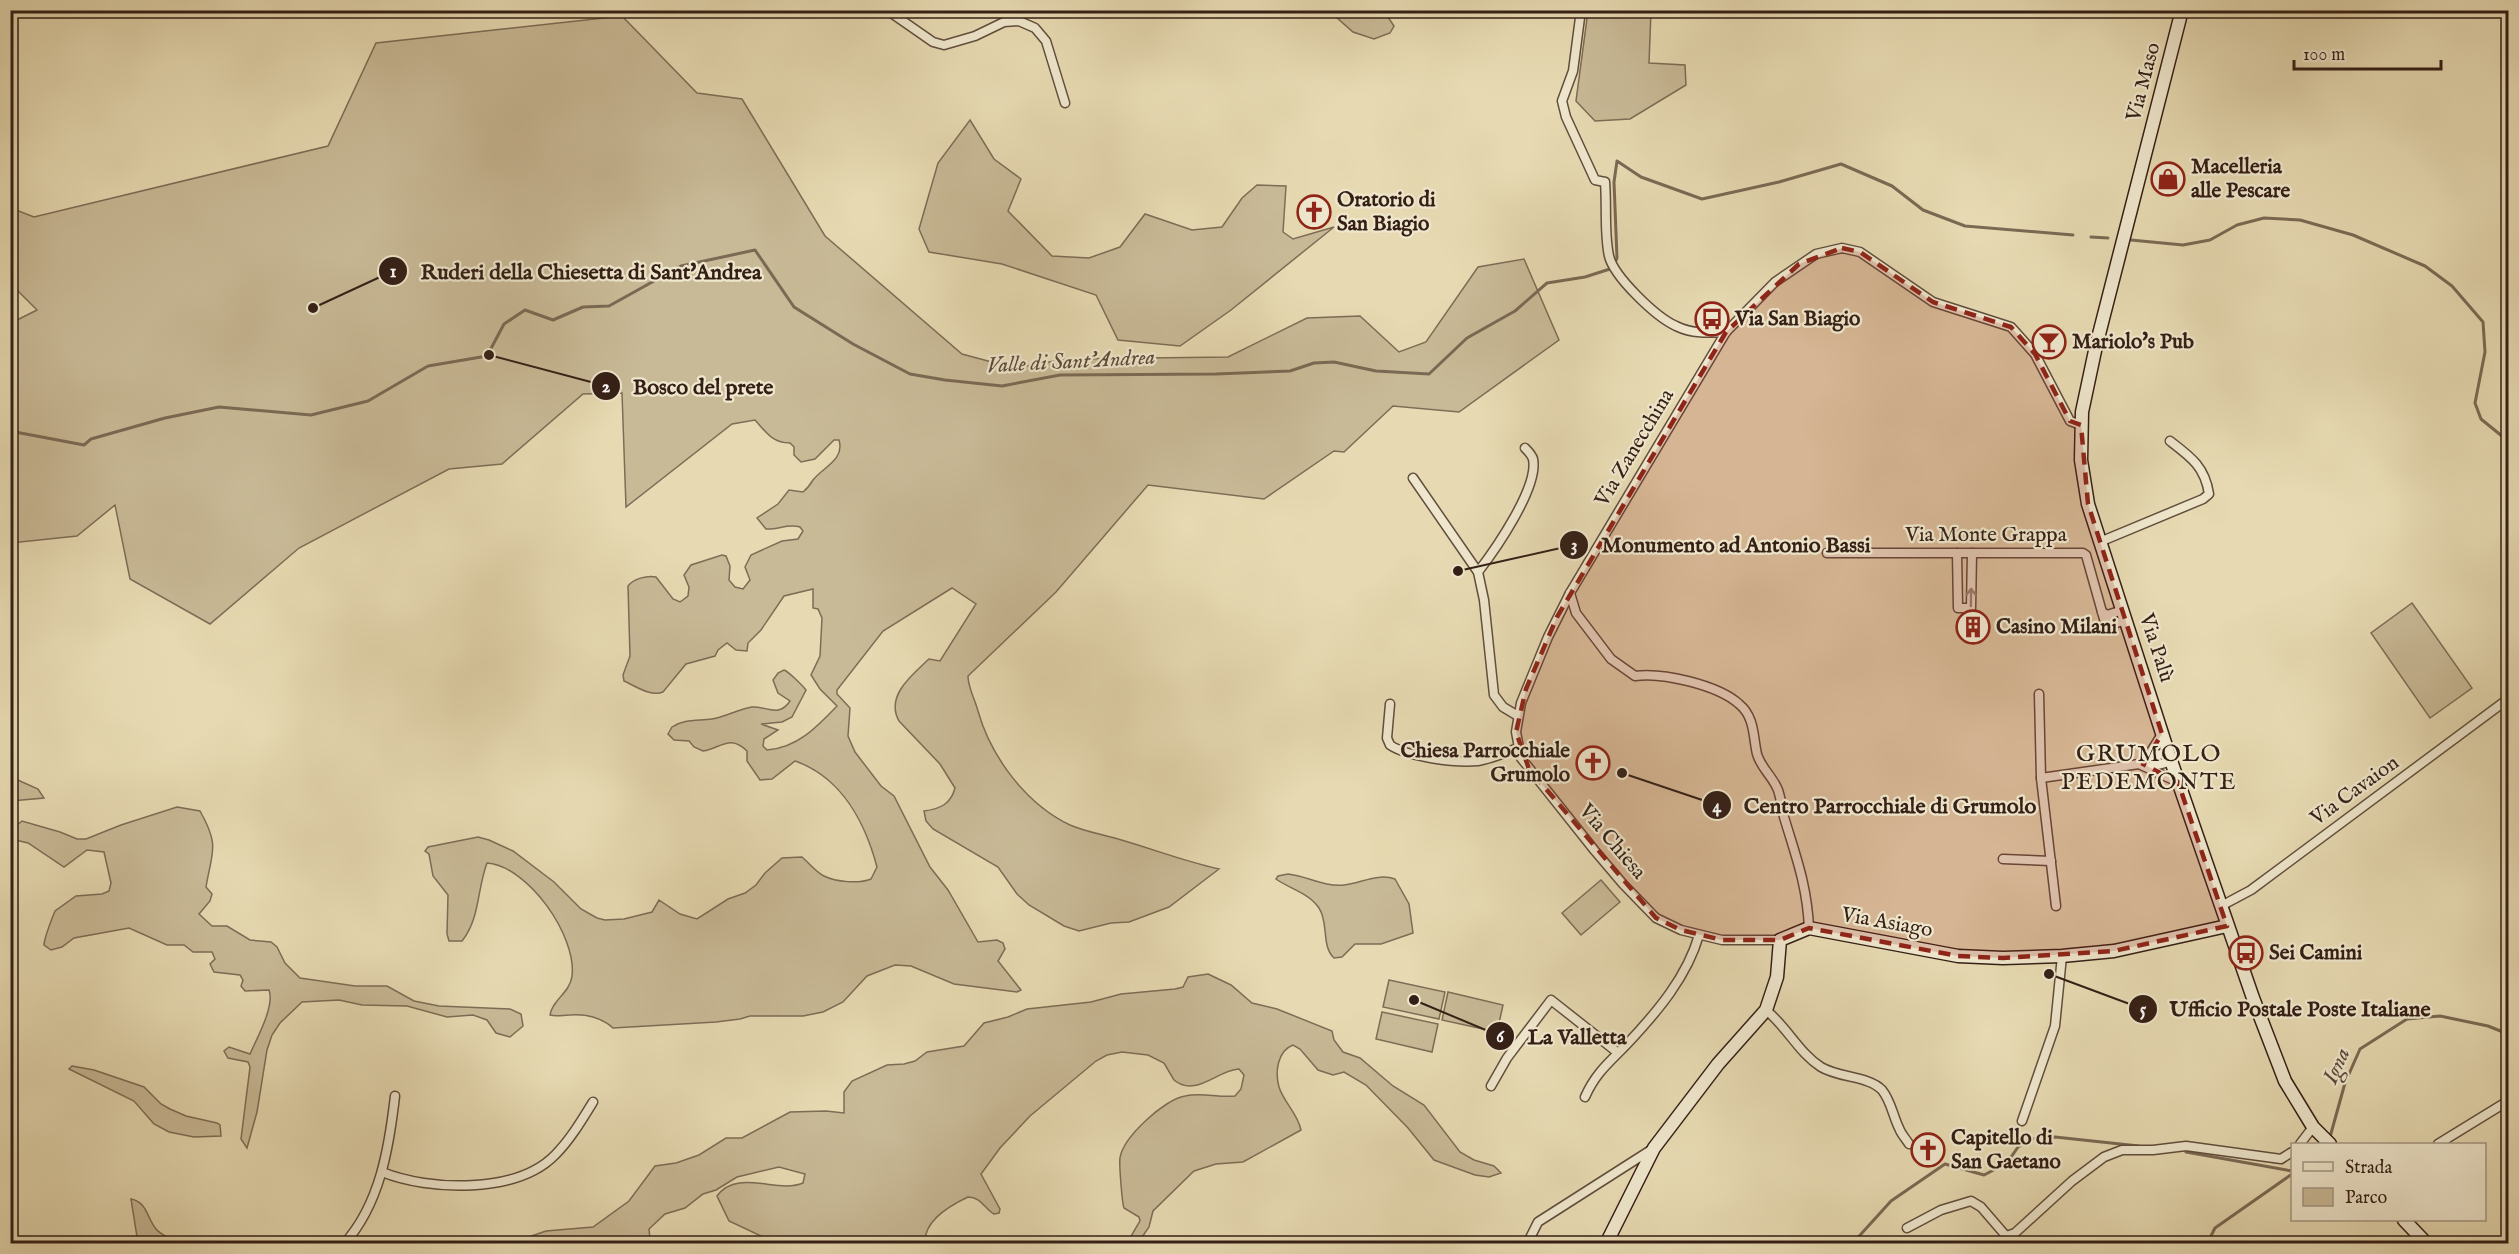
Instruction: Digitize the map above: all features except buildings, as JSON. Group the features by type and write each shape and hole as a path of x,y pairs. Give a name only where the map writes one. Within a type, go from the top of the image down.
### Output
{"main road":[{"name":"Via Maso","path":"2142,164 2182,10"},
{"name":"Via Palù","path":"2142,164 2096,346 2081,425 2081,460 2088,504 2102,540 2169,756 2227,926 2284,1081 2316,1130 2329,1143"},
{"name":"Via Asiago","path":"1780,940 1809,928 1958,956 2062,956 2114,951 2227,926"},
{"path":"1606,1244 1654,1148 1704,1081 1766,1010 1777,977 1780,940"},
{"path":"2405,1221 2427,1244"}],"street":[{"path":"887,10 933,42 944,45 975,36 1004,22 1020,21 1035,28 1046,41 1065,103"},
{"path":"1581,10 1573,71 1562,101 1566,117 1595,180 1605,182 1609,255 1613,268 1658,314 1676,327 1700,334 1726,332 1776,282 1799,264 1816,254 1842,248 1860,252 1933,302 2011,327 2035,354 2070,422 2081,425"},
{"name":"Via Zanecchina","path":"1570,593 1726,332"},
{"path":"2102,540 2203,499 2209,494 2207,484 2195,460 2170,441"},
{"path":"1478,572 1497,547 1524,500 1533,468 1533,458 1526,448"},
{"path":"1413,478 1478,572 1484,600 1494,694 1503,707 1518,716"},
{"name":"Via Monte Grappa","path":"1827,553 2083,553 2086,555 2104,618 2113,624 2125,615"},
{"path":"1958,553 1958,608 1971,608 1972,553"},
{"path":"1390,704 1387,738 1390,745 1398,751 1478,761 1518,748 1518,716 1532,673 1570,593"},
{"path":"1570,593 1576,613 1611,659 1635,676 1651,674 1669,676 1716,691 1740,704 1747,712 1751,720 1758,756 1780,794 1784,815 1804,879 1809,928"},
{"path":"2039,694 2041,778 2056,906"},
{"name":"Via Cavaion","path":"2220,906 2251,890 2508,699"},
{"path":"2139,764 2148,757 2162,734"},
{"name":"Via Chiesa","path":"1518,748 1529,769 1623,884 1656,918 1681,930 1722,940 1780,940"},
{"path":"2148,757 2162,754 2169,756 2164,763 2148,767"},
{"path":"2041,778 2139,764 2178,782"},
{"path":"2003,859 2051,861"},
{"path":"1585,1097 1592,1079 1626,1045 1669,995 1686,968 1699,935"},
{"path":"2022,1121 2055,1026 2062,956"},
{"path":"1491,1086 1507,1058 1551,1000 1617,1052"},
{"path":"1766,1010 1808,1057 1820,1067 1839,1076 1867,1081 1882,1091 1899,1129 1909,1144"},
{"path":"344,1244 365,1216 382,1172 395,1096"},
{"path":"2440,1143 2508,1101"},
{"path":"382,1172 402,1180 439,1184 482,1184 513,1177 534,1169 554,1156 593,1102"},
{"path":"2301,1143 2316,1130"},
{"path":"1907,1228 1941,1210 1971,1202 1981,1207 2010,1240 2072,1181 2104,1157 2122,1150 2153,1150 2186,1146 2280,1159 2291,1153"},
{"path":"1528,1241 1538,1222 1550,1213 1654,1148"}],"highlighted area":[{"path":"1842,248 1860,252 1933,302 2011,327 2035,354 2070,421 2081,425 2088,504 2162,734 2143,764 2178,782 2227,926 2114,951 2003,958 1958,956 1809,928 1780,940 1722,940 1681,930 1656,918 1529,769 1516,732 1526,689 1557,617 1726,332 1799,264"}],"green space":[{"path":"1319,11 1384,11 1394,26 1390,33 1374,39 1353,32 1337,18"},
{"path":"1588,11 1651,11 1649,63 1685,65 1686,85 1630,119 1595,121 1576,101"},
{"path":"622,16 697,93 742,99 825,236 962,354 1014,368 1066,359 1228,357 1307,318 1360,316 1399,352 1426,342 1478,267 1524,259 1559,340 1459,412 1393,406 1344,452 1334,451 1264,499 1148,485 1056,592 968,676 970,689 984,728 1001,762 1025,792 1039,805 1070,825 1219,869 1169,907 1129,922 1111,923 1079,931 1064,926 1029,905 1017,894 998,867 933,829 926,821 924,811 944,805 951,798 955,788 940,764 899,721 895,703 902,687 922,665 929,659 940,661 976,604 952,588 883,631 837,690 837,694 850,708 848,736 855,752 881,786 894,796 930,867 948,890 978,942 997,940 1003,943 1005,949 998,961 1021,990 1017,992 954,984 911,966 895,965 867,976 843,1002 823,1012 803,1016 750,1016 716,1022 613,1028 603,1021 587,1016 550,1015 554,1005 571,982 571,960 567,942 547,906 533,890 518,876 503,867 487,863 475,914 468,932 462,941 449,941 447,934 448,895 433,876 429,854 425,851 428,847 478,837 513,851 554,882 581,909 605,920 624,919 652,912 659,900 680,914 697,919 728,899 745,893 782,858 802,857 815,870 835,880 854,882 871,879 877,867 866,834 849,803 826,778 795,761 772,779 760,780 747,761 747,751 735,743 703,751 694,747 689,741 674,740 668,734 672,727 681,723 717,718 747,708 781,709 790,701 778,693 773,680 778,673 784,670 806,690 792,717 782,722 761,724 778,730 764,739 763,746 767,750 797,741 814,729 837,706 820,689 811,675 820,656 822,618 818,609 813,608 813,589 784,596 761,630 748,643 747,651 736,650 727,643 718,650 715,656 686,664 663,692 653,693 643,690 624,681 623,675 630,656 628,586 641,578 656,577 673,599 680,602 688,596 689,587 684,575 691,565 722,555 726,556 730,566 729,580 735,587 743,589 750,580 745,567 751,555 782,541 798,539 803,531 796,526 766,529 757,518 778,504 789,490 803,492 836,458 840,447 839,440 834,440 815,459 801,462 794,455 794,447 790,443 774,439 755,420 732,424 626,507 622,393 583,394 502,464 449,469 299,548 210,624 130,579 115,505 77,536 11,543 11,323 37,310 11,284 11,208 34,217 328,146 376,43"},
{"path":"970,120 994,159 1021,179 1008,211 1052,256 1089,258 1120,247 1145,214 1192,230 1222,227 1242,198 1257,185 1286,186 1283,232 1293,239 1334,227 1231,310 1180,346 1118,340 1096,295 1002,264 929,252 919,229 938,163"},
{"path":"2412,603 2472,688 2430,718 2371,633"},
{"path":"11,777 38,789 44,798 11,801"},
{"path":"177,807 200,811 210,833 213,849 206,887 212,894 210,901 199,914 212,926 227,926 250,940 271,942 277,947 285,963 300,978 355,986 387,986 414,1001 439,1006 510,1009 521,1014 523,1026 510,1037 496,1033 487,1020 473,1015 447,1017 407,1006 362,1005 339,1000 302,1002 280,1023 272,1035 267,1050 257,1112 247,1148 241,1139 250,1067 248,1062 228,1058 224,1051 229,1047 250,1054 270,1005 269,990 245,991 241,986 243,980 240,975 214,972 210,964 215,959 212,952 193,952 184,945 167,945 129,928 74,938 62,947 51,950 44,945 55,911 76,896 102,894 109,891 111,883 104,852 87,850 64,867 28,843 11,839 11,830 22,821 77,839 86,839"},
{"path":"1288,874 1337,885 1382,877 1395,879 1409,904 1413,933 1381,944 1355,944 1342,957 1334,958 1326,941 1324,920 1319,908 1305,895 1276,879 1278,876"},
{"path":"1601,880 1620,902 1581,935 1562,913"},
{"path":"1208,974 1231,985 1252,1003 1277,1009 1332,1031 1334,1040 1343,1052 1360,1058 1393,1086 1424,1105 1460,1152 1474,1160 1494,1166 1501,1173 1489,1177 1475,1175 1434,1160 1408,1128 1366,1085 1344,1072 1333,1075 1318,1070 1300,1049 1293,1045 1280,1057 1277,1069 1278,1081 1281,1092 1297,1118 1301,1130 1243,1162 1216,1164 1194,1171 1153,1211 1149,1227 1138,1243 1127,1243 1140,1221 1139,1217 1124,1208 1122,1199 1120,1158 1129,1140 1156,1111 1177,1099 1197,1095 1235,1096 1241,1089 1244,1075 1239,1069 1231,1070 1198,1085 1182,1085 1174,1080 1164,1063 1148,1055 1122,1052 1107,1055 1096,1061 1030,1116 1000,1148 981,1174 1000,1209 999,1213 994,1214 979,1201 968,1197 935,1219 926,1232 925,1240 929,1243 755,1243 761,1236 729,1221 717,1196 725,1188 746,1182 782,1186 803,1183 805,1174 779,1167 737,1177 716,1190 703,1194 685,1208 665,1214 649,1229 650,1239 647,1243 511,1243 546,1231 593,1227 629,1201 655,1166 676,1163 699,1155 726,1138 742,1138 790,1112 844,1113 844,1092 852,1081 887,1065 915,1061 927,1052 964,1046 984,1023 1027,1009 1091,1002 1121,994 1175,989 1183,987 1188,977"},
{"path":"1389,980 1445,992 1439,1019 1383,1007"},
{"path":"1448,992 1503,1005 1497,1032 1442,1020"},
{"path":"1382,1012 1438,1024 1432,1052 1376,1039"},
{"path":"72,1066 94,1070 144,1087 161,1104 170,1109 186,1116 217,1123 220,1125 221,1136 194,1137 169,1132 154,1124 134,1101 69,1069"},
{"path":"131,1199 144,1207 158,1231 176,1243 138,1243"}],"waterway":[{"name":"Valle di Sant'Andrea","path":"10,431 84,445 91,439 165,418 219,407 311,415 368,401 428,366 487,356 504,324 525,310 553,320 583,307 609,306 681,266 755,250 794,307 853,344 910,374 1002,386 1060,375 1290,371 1314,363 1334,362 1376,371 1429,374 1467,338 1515,311 1547,283 1585,277 1613,268 1617,258 1614,182 1617,161 1641,177 1702,199 1779,182 1841,164 1892,186 1923,210 1965,226 2073,235"},
{"name":"Valle di Sant'Andrea","path":"2131,240 2183,245 2210,240 2237,225 2264,218 2300,220 2353,235 2425,266 2452,286 2483,322 2485,352 2475,403 2481,419 2508,441"},
{"name":"Valle di Sant'Andrea","path":"2091,237 2108,238"},
{"name":"Igna","path":"2330,1137 2345,1083 2360,1049 2407,1019 2440,1016 2488,1026 2508,1034"},
{"path":"1852,1244 1891,1201 1945,1164 1984,1175 2007,1163 2018,1147 2030,1139 2055,1137 2139,1146"},
{"path":"2186,1152 2291,1171"},
{"name":"Igna","path":"2207,1244 2215,1228 2291,1175"}],"place":[{"name":"Macelleria alle Pescare","path":"2168,179"},
{"name":"Oratorio di San Biagio","path":"1314,212"},
{"name":"Ruderi della Chiesetta di Sant'Andrea","path":"313,308"},
{"name":"Via San Biagio","path":"1712,319"},
{"name":"Mariolo's Pub","path":"2049,342"},
{"name":"Bosco del prete","path":"489,355"},
{"name":"Monumento ad Antonio Bassi","path":"1458,571"},
{"name":"Casino Milani","path":"1973,627"},
{"name":"Chiesa Parrocchiale Grumolo","path":"1593,763"},
{"name":"Centro Parrocchiale di Grumolo","path":"1622,773"},
{"name":"Sei Camini","path":"2246,953"},
{"name":"Ufficio Postale Poste Italiane","path":"2049,974"},
{"name":"La Valletta","path":"1414,1000"},
{"name":"Capitello di San Gaetano","path":"1928,1150"}],"district":[{"name":"GRUMOLO PEDEMONTE","path":"2149,768"}]}
